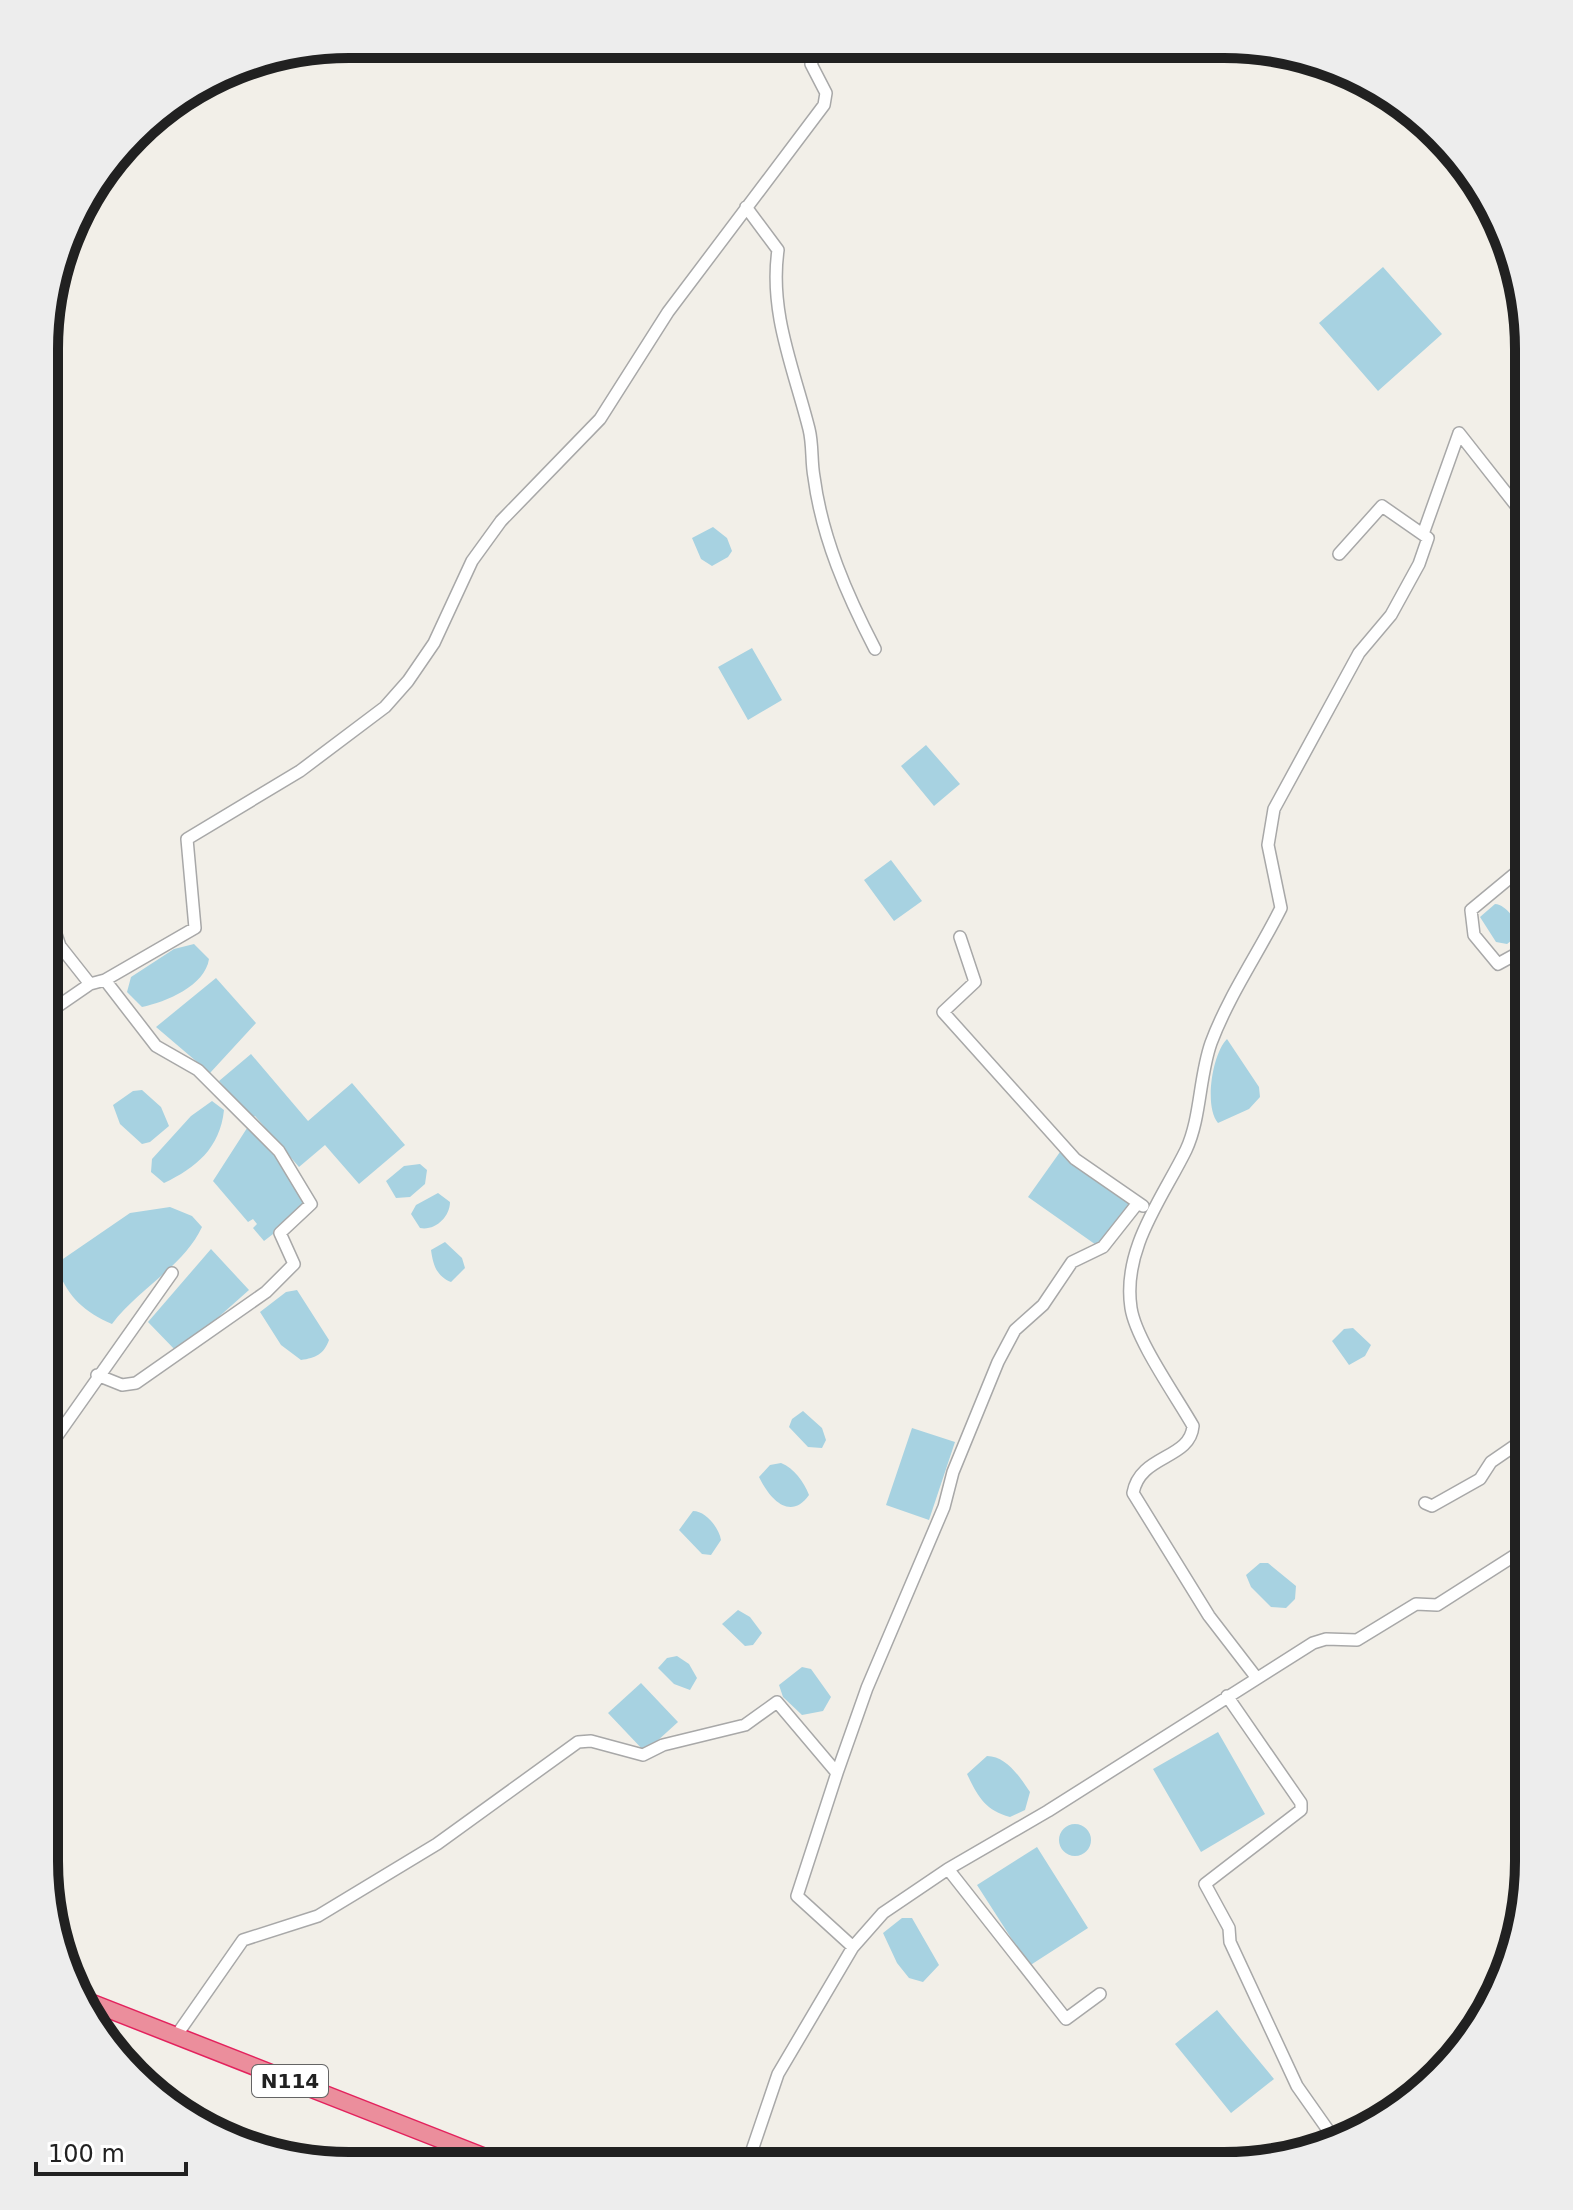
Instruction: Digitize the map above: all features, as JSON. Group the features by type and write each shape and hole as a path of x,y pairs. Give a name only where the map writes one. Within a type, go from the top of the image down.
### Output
{"highway":[{"name":"N114","path":"96,2005 472,2152"}],"street":[{"path":"58,1006 90,984 105,980 195,928 187,839 300,771 385,707 408,681 434,643 472,561 501,521 600,419 668,312 827,99 811,64 814,58"},
{"path":"746,207 778,250 775,270 780,326 809,430 814,479 842,583 875,649"},
{"path":"1423,534 1459,433 1515,504"},
{"path":"1256,1677 1209,1616 1133,1493 1142,1470 1185,1445 1193,1437 1193,1426 1150,1352 1131,1310 1131,1278 1150,1210 1187,1148 1210,1046 1238,981 1281,908 1268,845 1274,809 1359,653 1391,615 1412,577 1428,538 1382,506 1339,554"},
{"path":"1515,874 1471,910 1474,935 1498,964 1515,955"},
{"path":"960,937 975,982 943,1012 1075,1159 1150,1210"},
{"path":"58,940 90,984"},
{"path":"97,1375 122,1385 136,1383 266,1292 294,1264 280,1233 311,1206 279,1151 198,1070 156,1046 105,980"},
{"path":"853,1947 797,1896 867,1688 944,1507 953,1472 998,1362 1015,1330 1043,1305 1072,1262 1103,1247 1137,1204"},
{"path":"58,1434 172,1273"},
{"path":"1425,1503 1432,1506 1471,1485 1501,1453 1515,1447"},
{"path":"751,2152 778,2074 853,1947 883,1913 948,1869 1048,1811 1313,1643 1326,1639 1350,1643 1416,1604 1437,1605 1515,1555"},
{"path":"1227,1696 1301,1803 1301,1810 1205,1884 1229,1928 1230,1942 1297,2086 1329,2132"},
{"path":"176,2036 237,1944 318,1916 437,1844 578,1742 591,1741 643,1755 663,1745 745,1725 777,1702 837,1773"},
{"path":"948,1869 1066,2019 1100,1994"}],"water":[{"path":"1383,267 1442,334 1378,391 1319,323"},
{"path":"713,527 727,538 732,551 712,566 701,559 692,538"},
{"path":"752,648 782,700 748,720 718,667"},
{"path":"926,745 960,784 934,806 901,766"},
{"path":"891,860 922,901 894,921 864,880"},
{"path":"1495,904 1499,905 1515,921 1515,938 1507,944 1496,942 1480,917"},
{"path":"194,944 209,959 206,969 192,985 173,997 142,1007 127,992 131,977 174,949"},
{"path":"216,978 256,1023 210,1073 156,1027"},
{"path":"1227,1039 1259,1087 1260,1097 1249,1109 1218,1123 1211,1105 1212,1081 1217,1056"},
{"path":"251,1054 308,1121 352,1083 405,1145 359,1184 325,1145 299,1167 255,1116 251,1118 219,1081"},
{"path":"142,1090 161,1107 169,1126 150,1142 142,1144 120,1124 113,1105 133,1091"},
{"path":"212,1101 224,1110 212,1146 186,1171 164,1183 151,1172 152,1159 191,1116"},
{"path":"249,1125 275,1152 308,1207 264,1241 253,1228 257,1224 253,1219 248,1222 213,1181"},
{"path":"1060,1152 1131,1202 1099,1247 1028,1197"},
{"path":"420,1164 427,1170 425,1184 410,1197 396,1198 386,1181 404,1166"},
{"path":"438,1193 450,1202 447,1213 436,1225 420,1228 411,1214 416,1205"},
{"path":"170,1207 192,1216 202,1227 184,1254 112,1324 78,1302 61,1278 58,1266 60,1261 130,1213"},
{"path":"445,1242 462,1258 465,1268 451,1282 436,1269 431,1250"},
{"path":"211,1249 249,1290 178,1353 148,1322"},
{"path":"297,1290 329,1340 319,1354 301,1360 281,1345 260,1312 286,1292"},
{"path":"1353,1328 1371,1345 1365,1356 1349,1365 1332,1341 1344,1329"},
{"path":"803,1411 822,1428 826,1440 822,1448 808,1447 789,1427 792,1419"},
{"path":"912,1428 955,1442 929,1520 886,1505"},
{"path":"781,1463 798,1476 809,1495 795,1507 787,1507 774,1499 759,1477 770,1465"},
{"path":"693,1511 707,1517 720,1535 721,1540 711,1555 702,1554 679,1530"},
{"path":"1260,1563 1268,1563 1296,1586 1295,1599 1286,1608 1271,1607 1251,1587 1246,1575"},
{"path":"738,1610 750,1617 762,1633 753,1645 745,1646 722,1624"},
{"path":"677,1656 689,1664 697,1678 690,1690 674,1684 658,1668 667,1658"},
{"path":"802,1667 811,1669 831,1697 823,1711 802,1715 783,1697 779,1685"},
{"path":"641,1683 678,1722 645,1752 608,1713"},
{"path":"1218,1732 1265,1814 1201,1852 1153,1769"},
{"path":"987,1756 1006,1763 1026,1786 1030,1792 1025,1810 1010,1817 994,1811 979,1796 967,1774"},
{"path":"1075,1824 1086,1829 1091,1840 1086,1851 1075,1856 1064,1851 1059,1840 1064,1829"},
{"path":"1037,1847 1088,1928 1029,1966 977,1885"},
{"path":"902,1918 912,1918 939,1965 923,1982 909,1978 897,1963 883,1933"},
{"path":"1217,2010 1274,2079 1231,2113 1175,2044"}]}
